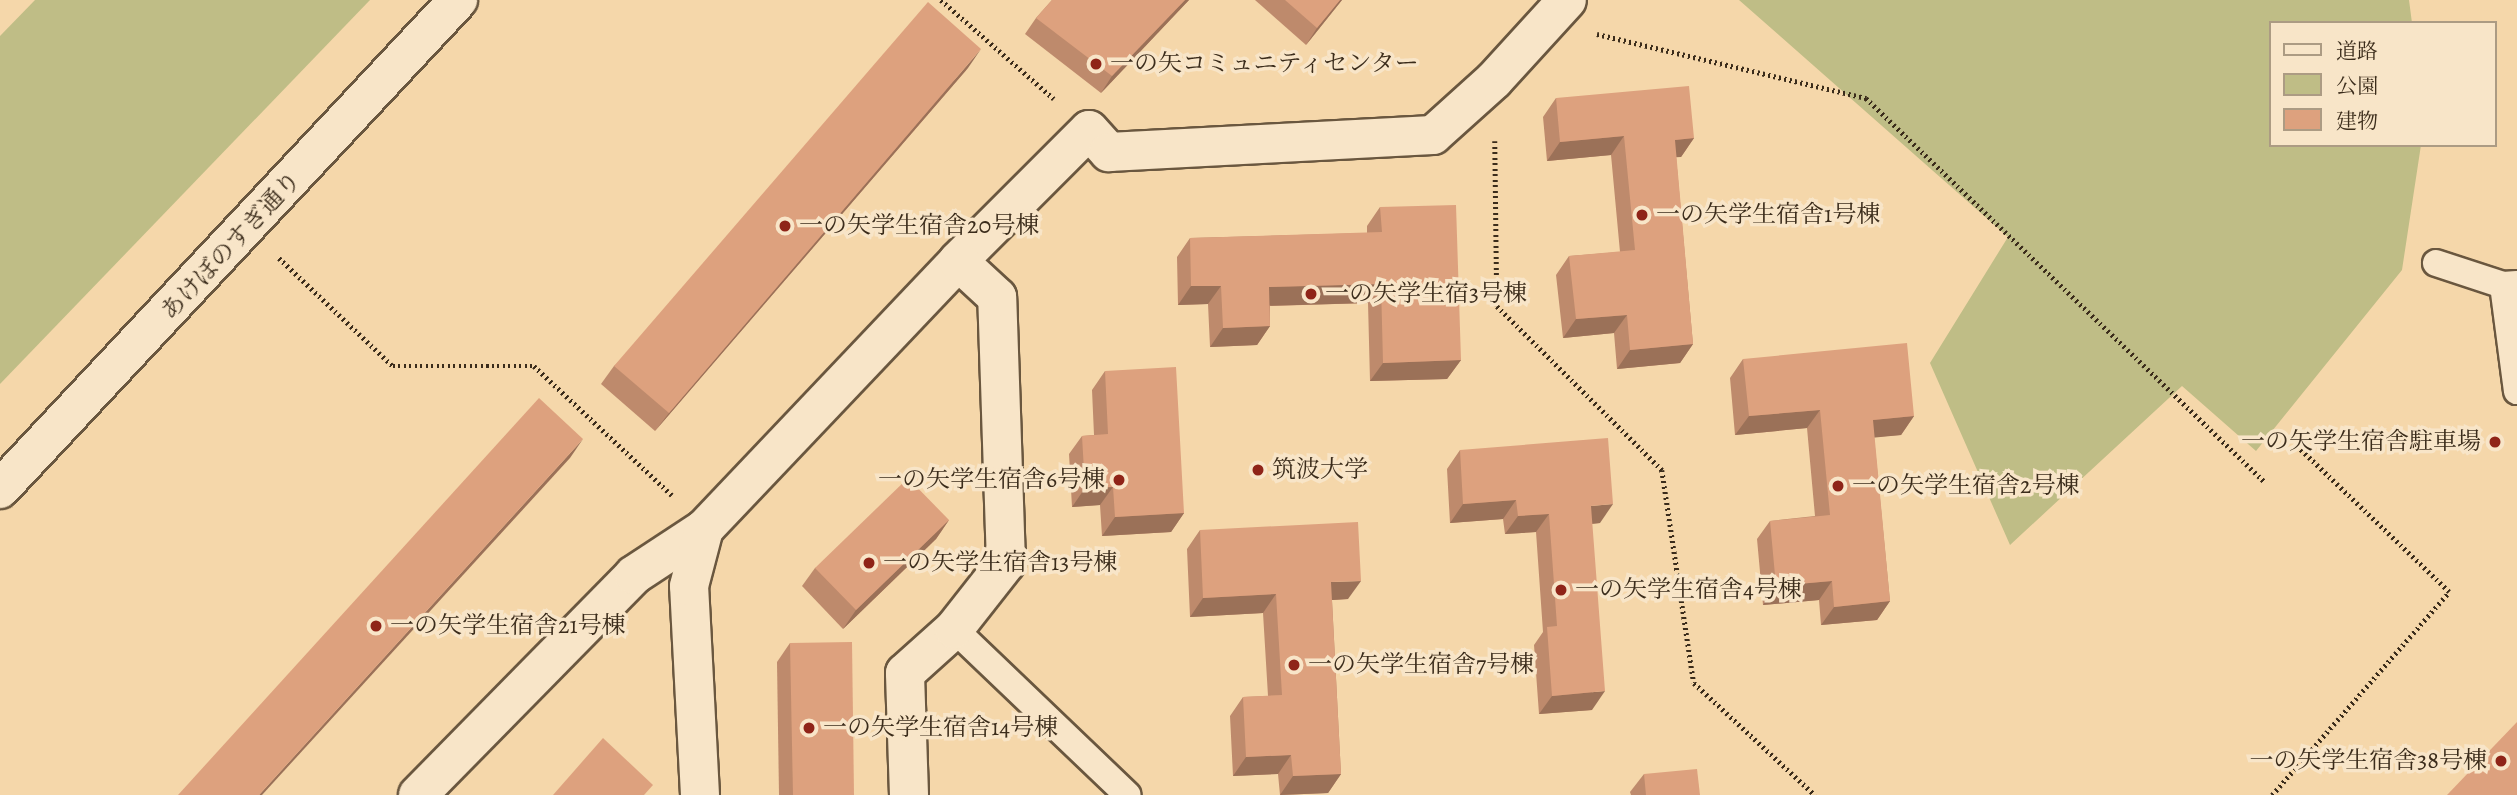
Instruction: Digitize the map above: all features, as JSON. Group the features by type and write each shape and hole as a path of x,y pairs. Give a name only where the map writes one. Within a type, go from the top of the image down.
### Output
{"street":[{"name":"あけぼのすぎ通り","path":"0,489 248,229 458,0"},
{"path":"418,795 634,575 704,529 958,261 1089,130 1109,152 1433,135 1493,80 1557,11"},
{"path":"909,795 905,673 954,629 1006,563 997,297 958,261"},
{"path":"700,795 690,586 704,529"}],"lane":[{"path":"2436,263 2510,284 2517,391"},
{"path":"954,629 1128,795"}],"path":[{"path":"941,0 1089,130"},
{"path":"1557,11 1866,98 2266,483"},
{"path":"1493,80 1497,306 1662,470 1694,683 1815,795"},
{"path":"248,229 393,366 534,366 659,480 704,529"},
{"path":"2272,795 2449,592 2299,448"}],"green space":[{"path":"35,0 370,0 0,384 0,36"},
{"path":"1739,0 2409,0 2412,21 2268,21 2268,147 2421,147 2402,270 2256,451 2182,386 2010,545 1930,363 2008,237"}],"building":[{"name":"一の矢コミュニティセンター","path":"1052,0 1185,0 1112,76 1036,18"},
{"path":"1285,0 1340,0 1317,28"},
{"name":"一の矢学生宿舎20号棟","path":"928,2 981,49 669,413 614,366"},
{"name":"一の矢学生宿舎1号棟","path":"1689,86 1694,138 1675,140 1693,344 1630,350 1627,315 1576,319 1569,256 1635,250 1624,136 1560,142 1556,98"},
{"name":"一の矢学生宿3号棟","path":"1456,205 1461,360 1383,363 1381,284 1269,287 1270,326 1223,328 1221,286 1191,286 1190,238 1382,232 1380,207"},
{"name":"一の矢学生宿舎2号棟","path":"1907,343 1914,416 1873,420 1890,601 1834,607 1832,581 1776,586 1770,521 1830,515 1820,410 1749,416 1743,359"},
{"name":"一の矢学生宿舎6号棟","path":"1176,367 1184,513 1115,517 1113,487 1085,488 1082,436 1108,434 1105,371"},
{"name":"一の矢学生宿舎21号棟","path":"539,398 583,439 259,795 178,795"},
{"name":"一の矢学生宿舎4号棟","path":"1608,438 1613,504 1591,506 1605,691 1552,696 1547,627 1557,626 1549,514 1518,516 1516,500 1463,504 1460,450"},
{"name":"一の矢学生宿舎13号棟","path":"908,478 949,520 856,610 815,568"},
{"name":"一の矢学生宿舎7号棟","path":"1358,522 1361,581 1331,582 1341,774 1293,776 1291,755 1246,757 1243,697 1282,695 1276,594 1203,598 1200,530"},
{"name":"一の矢学生宿舎14号棟","path":"852,642 854,795 793,795 790,643"},
{"name":"一の矢学生宿舎38号棟","path":"2517,722 2517,795 2447,795"},
{"path":"603,738 653,785 644,795 553,795"},
{"path":"1697,769 1700,795 1646,795 1644,774"}],"place":[{"name":"一の矢コミュニティセンター","path":"1096,64"},
{"name":"一の矢学生宿舎1号棟","path":"1642,215"},
{"name":"一の矢学生宿舎20号棟","path":"785,226"},
{"name":"一の矢学生宿3号棟","path":"1311,294"},
{"name":"一の矢学生宿舎駐車場","path":"2495,442"},
{"name":"筑波大学","path":"1258,470"},
{"name":"一の矢学生宿舎6号棟","path":"1119,480"},
{"name":"一の矢学生宿舎2号棟","path":"1838,486"},
{"name":"一の矢学生宿舎13号棟","path":"869,563"},
{"name":"一の矢学生宿舎4号棟","path":"1561,590"},
{"name":"一の矢学生宿舎21号棟","path":"376,626"},
{"name":"一の矢学生宿舎7号棟","path":"1294,665"},
{"name":"一の矢学生宿舎14号棟","path":"809,728"},
{"name":"一の矢学生宿舎38号棟","path":"2501,761"}]}
